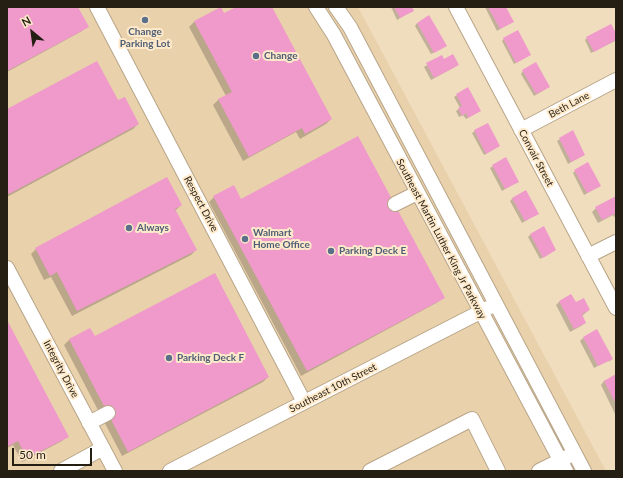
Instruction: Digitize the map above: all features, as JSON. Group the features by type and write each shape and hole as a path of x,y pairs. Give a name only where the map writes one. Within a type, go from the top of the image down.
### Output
{"street":[{"name":"Respect Drive","path":"97,7 304,402"},
{"name":"Southeast Martin Luther King Jr Parkway","path":"316,7 334,35 563,466"},
{"name":"Southeast Martin Luther King Jr Parkway","path":"336,7 350,27 495,305 584,471"},
{"name":"Convair Street","path":"456,7 616,308"},
{"name":"Beth Lane","path":"521,130 616,80"},
{"path":"395,204 417,193"},
{"path":"588,256 616,242"},
{"name":"Integrity Drive","path":"7,268 115,471"},
{"name":"Southeast 10th Street","path":"170,471 495,305"},
{"path":"89,423 108,413"},
{"path":"370,471 472,419 498,471"},
{"path":"61,471 103,448"},
{"path":"539,471 563,466 574,453"}],"shaded area":[{"name":"Walmart Home Office","path":"7,7 358,7 606,471 7,471"}],"building":[{"path":"7,7 78,7 89,27 7,71"},
{"name":"Change","path":"221,7 224,13 236,7 272,7 332,119 305,134 302,128 249,157 218,99 232,92 194,21"},
{"path":"394,7 412,7 414,11 400,18"},
{"path":"488,7 506,7 514,22 500,29"},
{"path":"429,15 447,46 434,53 417,23"},
{"path":"611,24 616,33 616,40 594,52 586,37"},
{"path":"518,30 531,55 516,63 503,38"},
{"path":"453,54 459,65 434,78 426,63 442,55 444,59"},
{"path":"97,61 118,100 125,97 139,124 9,194 7,191 7,109"},
{"path":"536,62 550,87 536,94 522,70"},
{"path":"468,87 481,111 468,118 466,113 462,116 458,108 462,106 456,94"},
{"path":"488,123 500,146 486,154 474,130"},
{"path":"573,130 585,155 571,162 559,138"},
{"name":"Parking Deck E","path":"358,136 445,298 307,371 213,196 234,185 241,199"},
{"path":"506,157 519,182 505,189 492,165"},
{"path":"588,162 601,186 587,193 574,170"},
{"name":"Always","path":"167,177 182,205 175,209 197,250 77,311 57,272 50,276 35,248"},
{"path":"526,190 539,214 525,221 512,198"},
{"path":"616,196 616,213 602,220 595,207"},
{"path":"544,226 556,250 543,258 530,234"},
{"name":"Parking Deck F","path":"215,273 269,377 128,452 69,339 90,328 95,336"},
{"path":"571,294 576,302 584,298 590,310 582,314 586,323 574,329 559,301"},
{"path":"7,320 69,437 27,458 18,441 7,447"},
{"path":"597,329 613,359 598,366 583,337"},
{"path":"616,374 616,404 604,381"}],"place":[{"name":"Change Parking Lot","path":"145,20"},
{"name":"Change","path":"256,56"},
{"name":"Always","path":"129,228"},
{"name":"Walmart Home Office","path":"245,239"},
{"name":"Parking Deck E","path":"331,251"},
{"name":"Parking Deck F","path":"169,358"}]}
